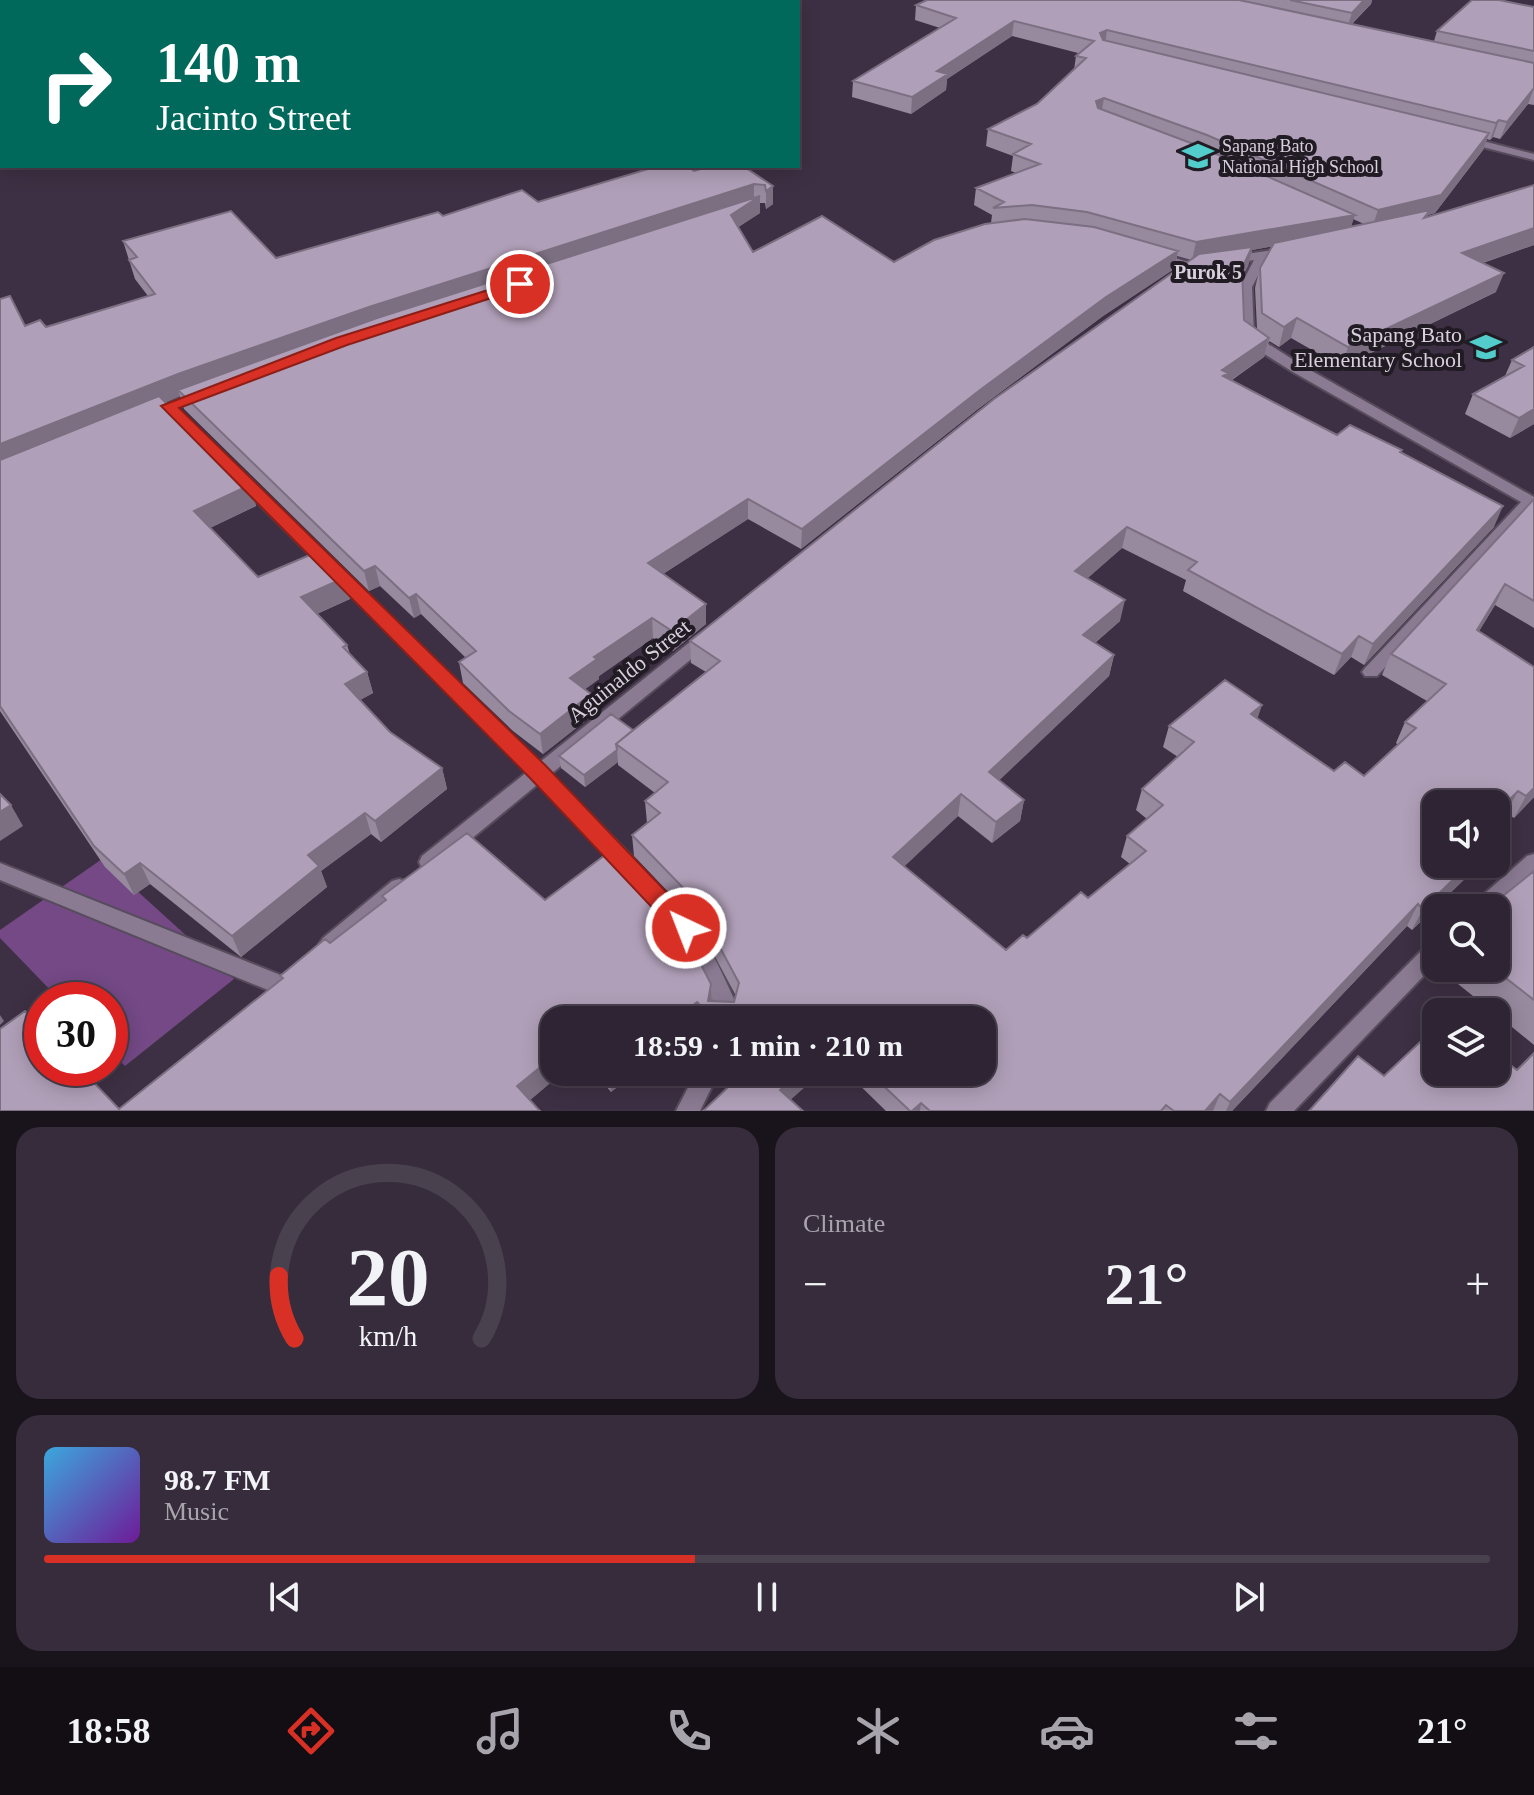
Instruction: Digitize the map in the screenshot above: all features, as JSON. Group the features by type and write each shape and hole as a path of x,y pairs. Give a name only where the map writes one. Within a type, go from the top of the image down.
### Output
{"street":[{"path":"1457,137 1534,157"},
{"path":"1141,252 1203,264 1293,251"},
{"path":"1262,257 1246,287 1247,337 1532,502 1371,672"},
{"path":"1168,282 1203,264"},
{"path":"139,418 174,412 212,390"},
{"path":"225,462 538,772 686,928 726,1006"},
{"name":"Aguinaldo Street","path":"317,955 724,623"},
{"path":"1498,894 1534,862"},
{"path":"0,871 280,985"},
{"path":"1278,1111 1422,963"},
{"path":"688,1111 701,1086"}],"shaded area":[{"path":"102,859 234,979 128,1064 128,982 43,982 0,938 0,930"}],"building":[{"path":"927,0 1239,0 1534,63 1534,88 1507,122 1499,120 1496,123 1107,30 1100,33 1103,40 1489,133 1441,195 1378,210 1207,135 1104,98 1096,101 1098,108 1196,145 1355,215 1196,242 1087,212 1032,205 993,208 1004,202 976,188 1040,164 1013,154 1031,144 988,129 1037,104 1086,58 1076,56 1094,41 1014,21 937,71 948,74 912,97 853,81 956,18 916,5"},
{"path":"1290,0 1364,0 1352,13"},
{"path":"1472,0 1499,0 1534,7 1534,51 1437,31"},
{"path":"651,168 690,168 694,171 704,168 746,168 773,186 766,191 765,185 754,184 369,307 178,374 0,444 0,299 10,296 25,326 40,320 46,327 155,294 129,260 137,257 123,241 231,211 276,258 438,212 443,216 522,190 538,202"},
{"path":"1534,185 1534,228 1462,253 1504,273 1348,347 1297,318 1284,327 1262,313 1260,268 1274,243 1430,210 1424,218"},
{"path":"760,196 731,215 753,252 822,216 894,262 934,240 985,224 1025,219 1094,227 1178,251 1106,297 980,390 802,529 748,499 648,563 706,604 672,631 652,618 594,657 597,659 570,678 591,694 540,734 509,711 459,662 476,651 416,594 409,598 375,566 364,571 178,390 377,318"},
{"path":"1252,247 1242,268 1244,320 1269,338 1222,370 1228,373 1223,376 1337,435 1350,425 1503,506 1373,644 1359,636 1342,654 1188,570 1197,562 1127,527 1075,571 1125,600 1083,635 1114,655 989,772 1024,800 996,822 961,794 893,857 1006,950 1023,935 1027,938 1081,892 1088,898 1146,851 1127,836 1163,805 1142,789 1194,742 1169,726 1225,680 1262,705 1251,714 1334,771 1345,762 1364,776 1416,728 1405,722 1446,684 1391,654 1534,499 1534,601 1505,584 1477,630 1534,667 1534,788 1526,796 1518,791 1510,799 1510,790 1422,790 1422,878 1455,878 1438,894 1422,894 1422,908 1418,904 1230,1102 1220,1094 1205,1111 1174,1111 1166,1105 1161,1111 930,1111 921,1103 910,1111 884,1086 996,1086 996,1006 701,1006 697,1002 692,1006 540,1006 540,1067 517,1086 540,1111 0,1111 0,1029 24,1012 24,1086 97,1086 119,1109 283,978 280,976 325,939 330,943 386,900 382,896 467,833 545,900 613,849 675,914 711,984 708,1001 734,1002 739,983 694,899 632,835 660,813 645,801 668,782 616,744 720,661 690,641 994,399 1199,254"},
{"path":"1534,347 1534,409 1519,418 1473,394 1524,366 1512,360"},
{"path":"159,396 250,485 194,511 258,577 317,552 344,578 301,597 347,645 343,647 367,672 345,684 390,732 442,768 375,821 365,813 308,855 319,866 232,936 140,863 124,874 94,846 0,706 0,460"},
{"path":"611,714 633,730 616,744 617,750 584,775 559,756"},
{"path":"0,794 11,805 0,812"},
{"path":"1534,871 1534,1000 1510,981 1510,894 1505,894"},
{"path":"1422,1040 1422,1086 1510,1086 1510,1065 1517,1070 1534,1053 1534,1111 1309,1111 1358,1056 1384,1076"},
{"path":"729,1086 784,1086 780,1090 803,1111 703,1111"}],"place":[{"name":"Sapang Bato National High School","path":"1198,156"},
{"name":"Sapang Bato Elementary School","path":"1486,347"}],"district":[{"name":"Purok 5","path":"1208,272"}],"route":[{"path":"520,284 341,342 169,406 538,772 686,928"}]}
